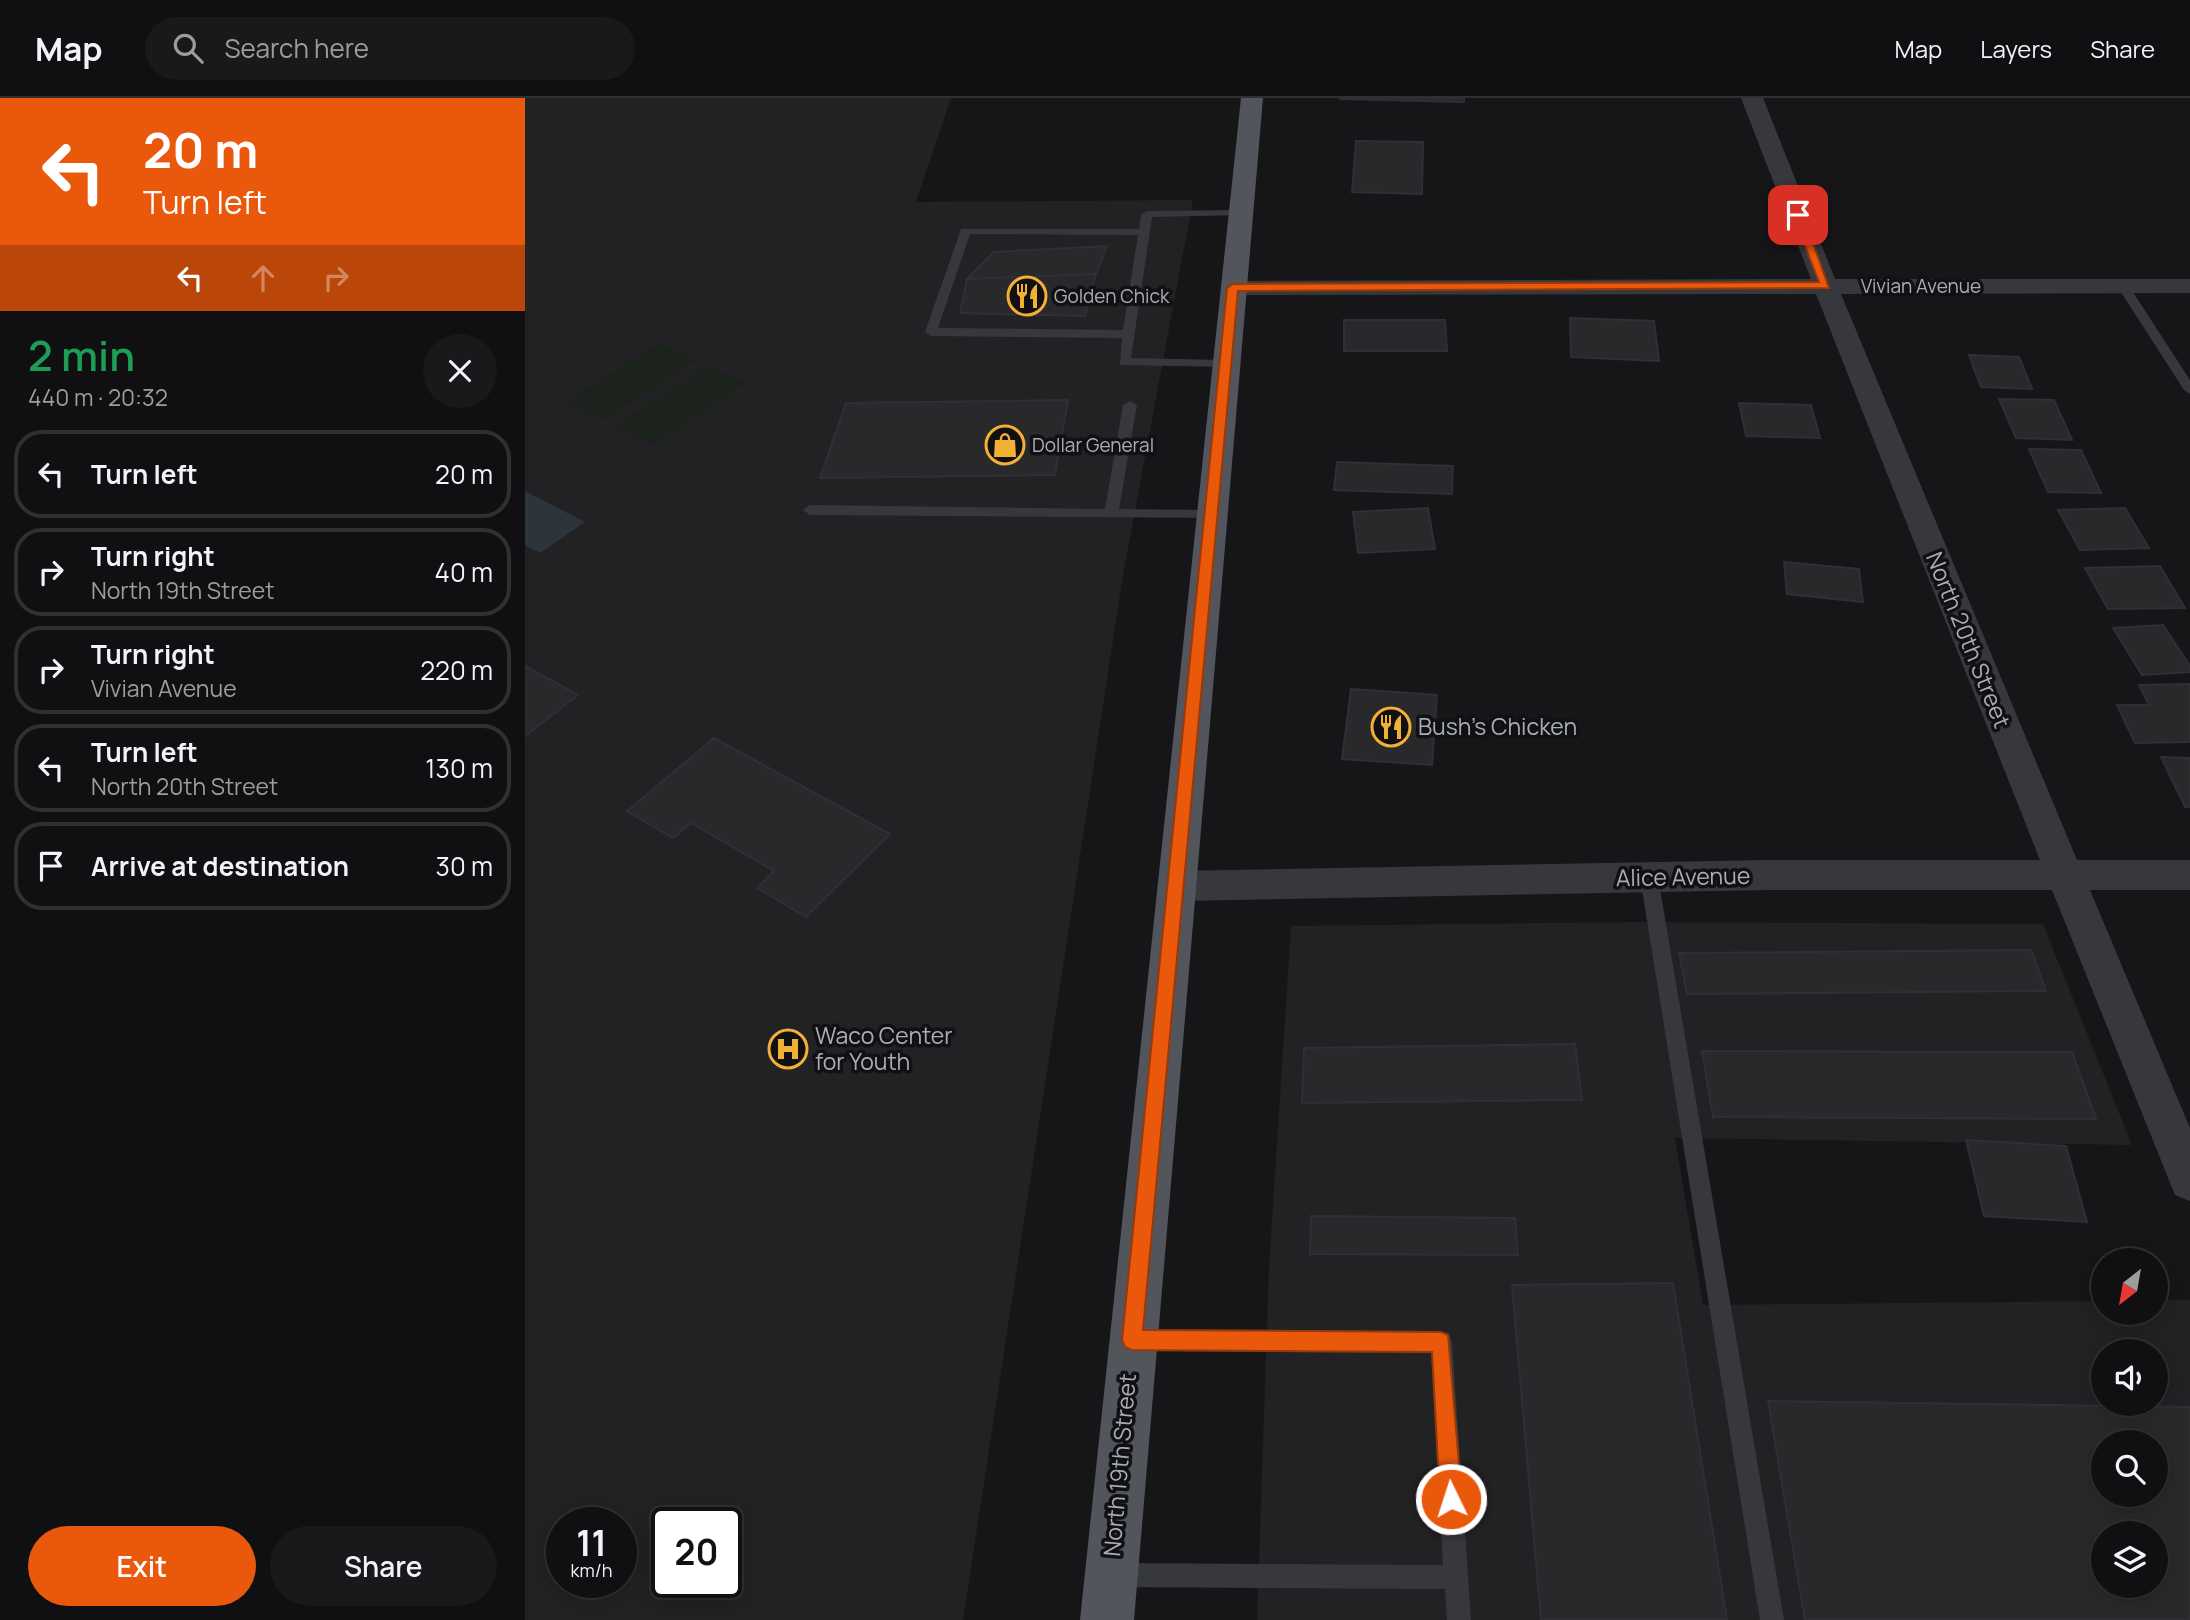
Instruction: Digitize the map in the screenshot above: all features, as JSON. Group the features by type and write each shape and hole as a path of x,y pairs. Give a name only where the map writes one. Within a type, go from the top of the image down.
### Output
{"main road":[{"name":"North 19th Street","path":"1107,1620 1252,98"}],"street":[{"name":"North 20th Street","path":"1752,98 2190,1180"},
{"name":"Vivian Avenue","path":"1233,288 2190,286"},
{"name":"Alice Avenue","path":"1175,886 1649,877 2190,875"}],"lane":[{"path":"1225,364 1124,362 1147,214 1240,213"},
{"path":"1128,334 931,332 965,231 1144,232"},
{"path":"2123,286 2190,390"},
{"path":"1111,513 1130,405"},
{"path":"810,510 1213,515"},
{"path":"1649,877 1772,1620"},
{"path":"1132,1340 1441,1342 1459,1620"},
{"path":"1110,1576 1456,1577"}],"shaded area":[{"name":"Waco Center for Youth","path":"525,98 951,98 916,202 1193,200 1123,575 963,1620 525,1620"},
{"path":"659,344 697,360 603,420 565,402"},
{"path":"708,366 747,383 653,445 614,426"},
{"path":"525,491 585,522 540,553 525,545"},
{"path":"1639,922 2043,924 2132,1145 1675,1138 1703,1305 2091,1301 2091,1325 2168,1325 2168,1300 2190,1300 2190,1620 1257,1620 1269,1267 1291,926"}],"building":[{"path":"1340,98 1464,98 1464,102 1340,99"},
{"path":"1356,141 1423,142 1422,194 1352,192"},
{"path":"1107,246 1096,274 967,279 994,252"},
{"name":"Golden Chick","path":"1096,274 1085,316 960,313 967,279"},
{"path":"1570,318 1654,321 1659,361 1571,357"},
{"path":"1344,320 1445,320 1447,351 1344,351"},
{"path":"1969,355 2019,357 2032,389 1981,387"},
{"path":"1999,399 2054,400 2072,440 2016,438"},
{"path":"1068,400 1055,475 820,478 846,403"},
{"path":"1739,403 1811,405 1820,438 1746,436"},
{"path":"2029,449 2081,450 2101,493 2048,492"},
{"path":"1337,462 1453,466 1452,494 1334,490"},
{"path":"1428,508 1435,549 1358,553 1353,512"},
{"path":"2125,508 2149,548 2080,550 2058,510"},
{"path":"1784,562 1859,569 1863,602 1787,594"},
{"path":"2160,566 2185,608 2108,609 2085,568"},
{"path":"2163,625 2190,666 2190,672 2142,675 2113,628"},
{"path":"525,666 578,695 525,736"},
{"path":"2190,684 2190,742 2135,743 2117,705 2149,705 2139,685"},
{"name":"Bush's Chicken","path":"1351,689 1437,695 1432,765 1342,759"},
{"path":"714,738 890,834 806,917 757,888 774,871 691,823 673,838 627,811"},
{"path":"2161,757 2190,758 2190,807 2185,807"},
{"path":"2031,950 2046,991 1687,994 1679,953"},
{"path":"1575,1044 1582,1100 1302,1103 1304,1048"},
{"path":"1702,1051 2072,1052 2096,1119 1713,1117"},
{"path":"1966,1140 2066,1146 2087,1222 1984,1216"},
{"path":"1311,1216 1515,1218 1518,1255 1310,1254"},
{"path":"1673,1283 1727,1620 1541,1620 1512,1285"},
{"path":"1768,1401 2091,1406 2091,1416 2168,1416 2168,1407 2190,1407 2190,1620 1805,1620"}],"place":[{"name":"Golden Chick","path":"1027,296"},
{"name":"Dollar General","path":"1005,445"},
{"name":"Bush's Chicken","path":"1391,727"},
{"name":"Waco Center for Youth","path":"788,1049"}],"route":[{"path":"1451,1499 1441,1342 1132,1340 1233,288 1826,285 1798,215"}]}
